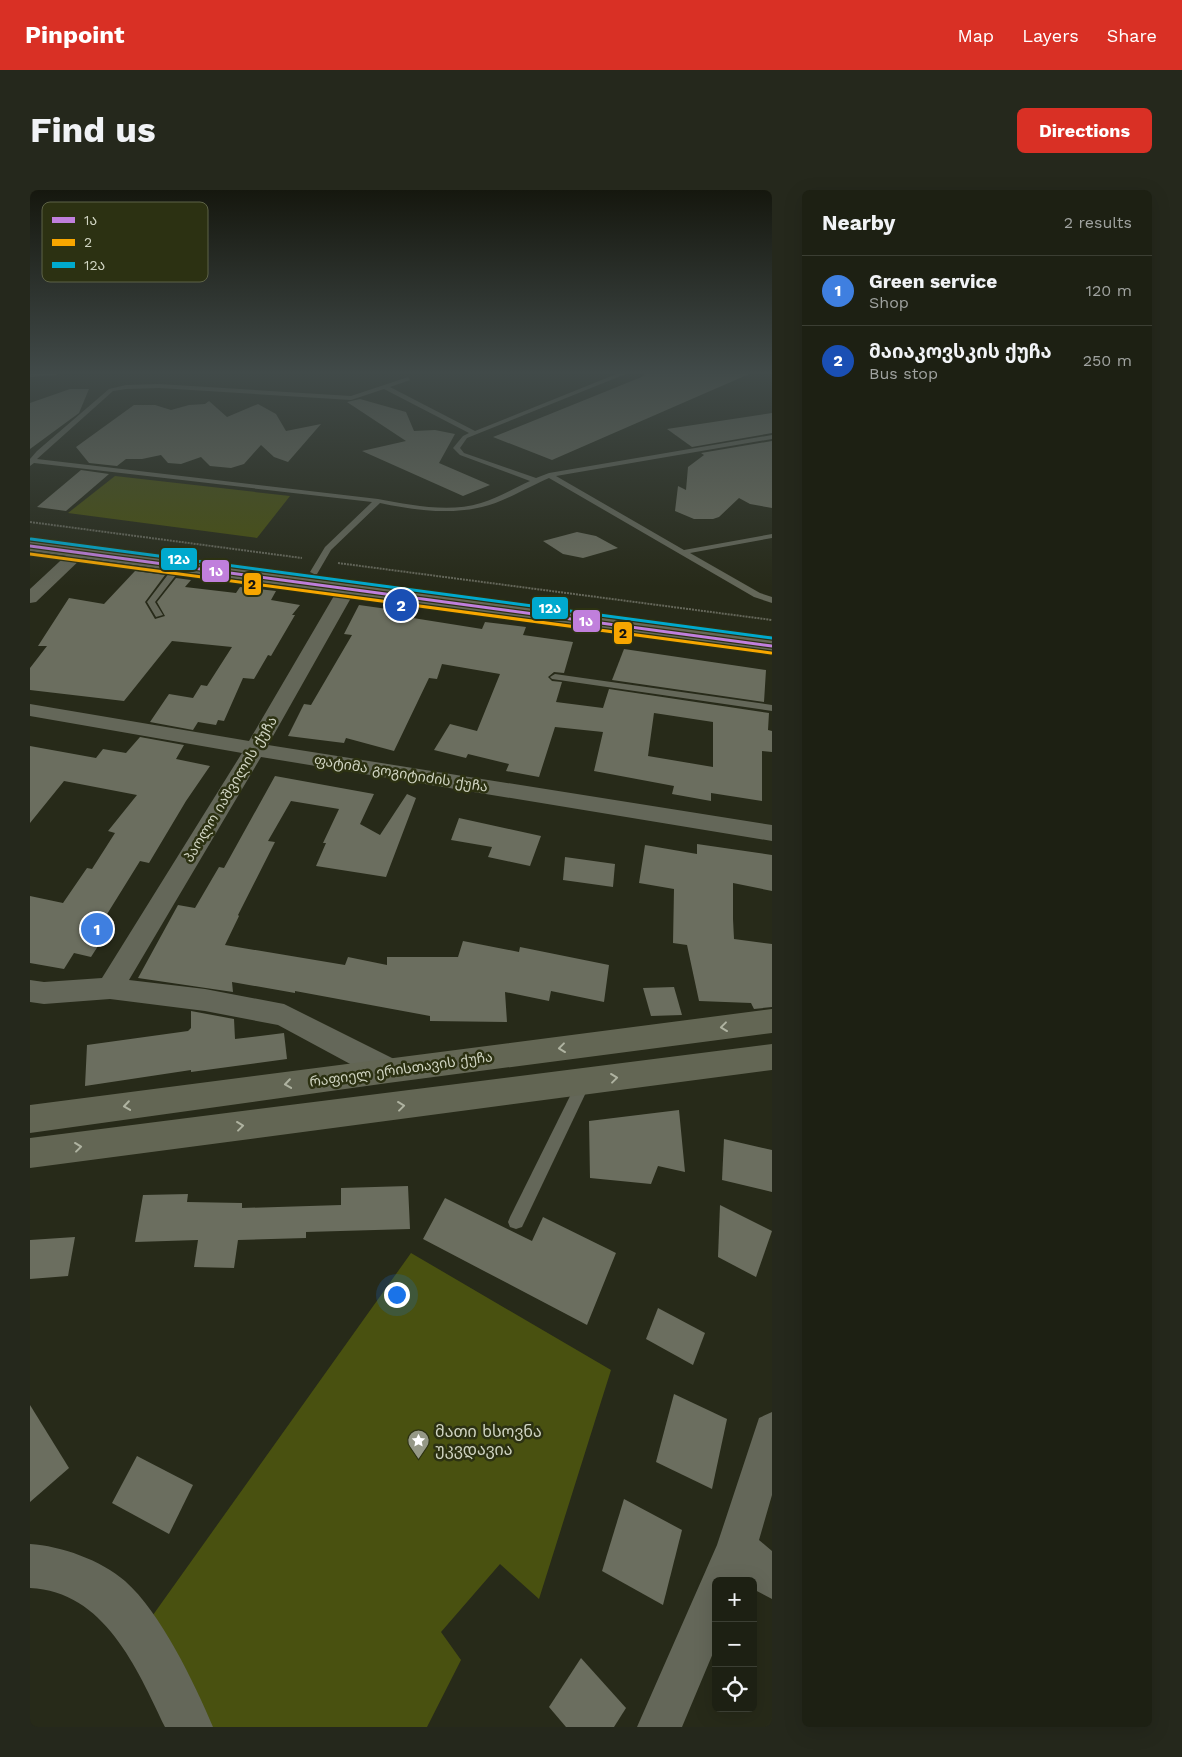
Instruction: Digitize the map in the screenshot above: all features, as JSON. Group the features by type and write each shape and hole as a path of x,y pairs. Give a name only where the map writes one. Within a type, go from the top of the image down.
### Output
{"main road":[{"path":"30,535 318,567 772,633"},
{"path":"30,546 772,646"},
{"name":"რაფიელ ერისთავის ქუჩა","path":"30,1119 388,1070 772,1021"},
{"path":"30,1153 772,1057"}],"street":[{"path":"30,598 79,552"},
{"name":"პაოლო იაშვილის ქუჩა","path":"110,988 255,749 347,589"},
{"name":"ფატიმა გოგიტიძის ქუჩა","path":"30,710 255,749 772,833"},
{"path":"30,991 44,993 110,988 205,1000 284,1015 388,1070"},
{"path":"772,1431 729,1565 772,1578"},
{"path":"30,1566 42,1565 80,1577 114,1601 166,1677 189,1727"},
{"path":"659,1727 712,1605"}],"lane":[{"path":"51,443 40,452 32,463 378,501 416,507 451,509 482,505 549,475 738,443"},
{"path":"458,443 456,448 462,454 537,481"},
{"path":"549,475 758,595 772,600"},
{"path":"318,567 328,549 378,501"},
{"path":"683,552 772,536"},
{"path":"159,615 151,602 179,566"},
{"path":"555,676 772,708"},
{"path":"516,1222 584,1082"}],"path":[{"path":"30,522 318,567 772,620"}],"green space":[{"path":"115,476 290,496 257,538 68,513"},
{"path":"411,1253 611,1370 539,1599 500,1564 441,1632 461,1660 427,1727 189,1727 138,1636"}],"building":[{"path":"30,443 39,443 30,449"},
{"path":"82,443 305,443 288,462 274,457 261,445 244,464 231,468 210,466 201,457 181,464 168,463 161,455 142,459 126,459 117,466 89,463 76,447"},
{"path":"398,443 450,443 439,463 490,485 463,496 362,451"},
{"path":"508,443 592,443 552,460"},
{"path":"686,443 716,443 692,447"},
{"path":"772,443 772,508 750,504 739,498 719,517 713,519 694,519 675,511 678,486 686,490 688,467 704,455 701,453"},
{"path":"81,470 109,474 66,511 37,507"},
{"path":"577,532 596,536 618,548 583,558 563,554 543,541"},
{"path":"135,571 165,575 145,602 155,619 165,616 157,602 176,578 191,580 185,587 236,593 240,587 276,591 271,600 300,605 292,615 295,615 271,656 268,655 254,679 243,678 224,721 218,720 216,725 198,722 193,730 150,722 169,694 193,698 201,685 207,686 232,647 172,641 124,701 30,690 30,668 47,646 38,646 69,598 104,604"},
{"path":"359,605 416,613 413,618 482,629 485,622 526,627 523,635 573,642 564,673 554,672 548,677 552,681 562,682 556,702 603,708 609,689 769,713 768,730 772,731 772,752 762,751 762,801 711,793 711,801 672,794 674,786 594,771 603,732 555,727 539,777 506,771 509,764 468,754 466,758 434,750 450,724 477,731 500,674 442,664 437,679 429,678 394,751 346,738 344,743 288,736 304,704 311,705 352,635 344,634","holes":["654,713 713,722 713,767 648,756"]},
{"path":"624,649 766,670 764,702 612,680"},
{"path":"140,737 184,745 176,759 210,766 186,801 149,863 140,861 104,919 114,921 91,957 74,953 64,969 30,963 30,896 63,903 87,868 92,869 115,833 108,831 137,795 64,781 30,823 30,746 96,758 103,749 126,753"},
{"path":"275,776 374,794 360,824 380,835 407,794 416,798 386,877 316,866 326,843 323,843 339,809 291,801 268,841 275,842 225,945 345,965 348,957 387,965 387,957 458,957 463,941 519,952 520,947 609,965 604,1002 551,991 549,1001 505,992 507,1022 430,1021 430,1016 295,991 295,993 232,982 233,992 138,978 178,905 195,908 219,867 224,868"},
{"path":"459,818 541,836 530,866 488,857 492,847 451,840"},
{"path":"697,844 772,855 772,891 733,883 733,919 734,939 772,944 772,1007 754,1009 751,1003 699,1001 687,945 673,943 674,889 639,883 645,845 697,854"},
{"path":"565,857 615,864 613,887 563,880"},
{"path":"674,987 682,1015 651,1016 643,988"},
{"path":"191,1011 234,1019 235,1039 284,1033 287,1059 191,1072 191,1070 85,1086 87,1045 188,1031 191,1028"},
{"path":"679,1110 685,1172 658,1166 651,1184 590,1178 589,1121"},
{"path":"724,1139 772,1150 772,1192 722,1180"},
{"path":"408,1186 410,1229 306,1232 306,1238 238,1240 234,1268 194,1267 198,1240 135,1242 143,1195 188,1194 187,1202 242,1203 242,1208 341,1205 341,1188"},
{"path":"445,1198 532,1241 543,1217 616,1253 587,1325 423,1239"},
{"path":"720,1205 772,1231 756,1277 718,1257"},
{"path":"75,1237 68,1276 30,1279 30,1240"},
{"path":"658,1308 705,1333 693,1365 646,1339"},
{"path":"674,1394 727,1419 712,1489 656,1462"},
{"path":"30,1405 69,1468 30,1502"},
{"path":"137,1456 193,1485 169,1534 112,1503"},
{"path":"624,1499 682,1530 663,1605 602,1571"},
{"path":"581,1658 626,1708 614,1727 566,1727 549,1707"}],"transit line":[{"name":"12ა","path":"31,539 772,638"},
{"name":"1ა","path":"30,546 772,646"},
{"name":"2","path":"30,554 771,653"}],"place":[{"name":"მაიაკოვსკის ქუჩა","path":"401,605"},
{"name":"Green service","path":"97,929"},
{"name":"მათი ხსოვნა უკვდავია","path":"419,1459"}]}
